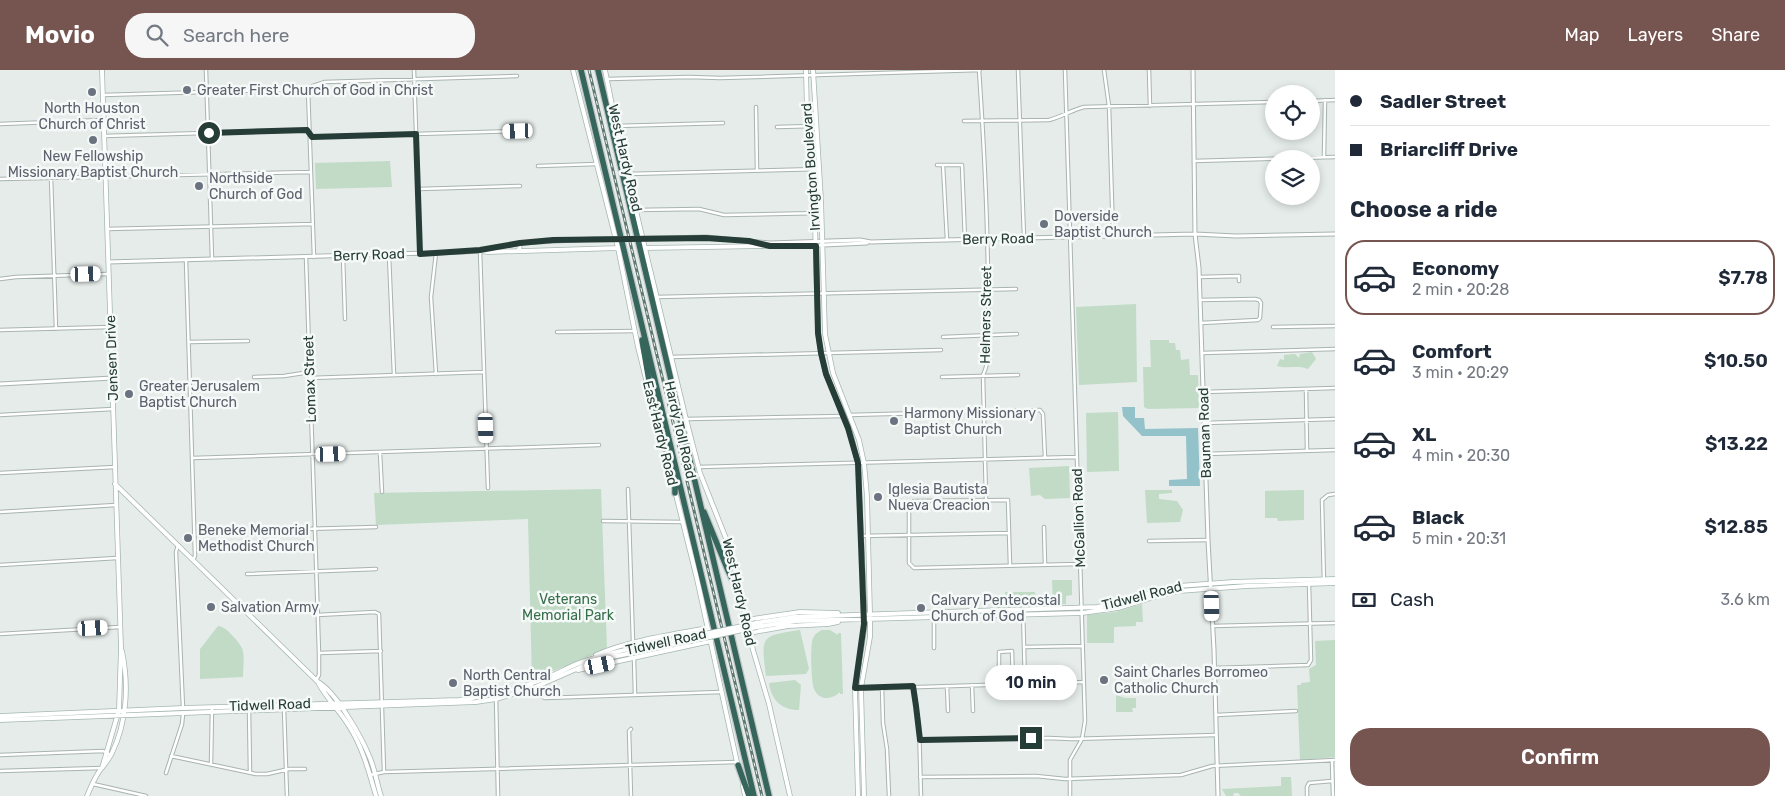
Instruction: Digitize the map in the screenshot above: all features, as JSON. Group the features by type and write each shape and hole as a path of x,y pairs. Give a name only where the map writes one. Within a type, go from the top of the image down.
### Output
{"highway":[{"name":"Hardy Toll Road","path":"580,70 754,796"},
{"name":"Hardy Toll Road","path":"599,70 769,796"},
{"path":"635,294 646,366 675,485 675,493"},
{"path":"697,493 742,600"},
{"path":"737,763 747,796"}],"main road":[{"name":"Jensen Drive","path":"87,796 111,755 121,726 124,712 125,676 121,647 117,558 102,70"},
{"name":"East Hardy Road","path":"573,70 618,248 655,420 683,522 723,692 737,763"},
{"name":"West Hardy Road","path":"605,70 608,79 613,125 636,210 670,357 699,467 731,550 749,633 769,704 790,796"},
{"name":"Irvington Boulevard","path":"806,70 808,126 815,213 818,333 826,374 844,416 858,463 864,616 864,635 855,688 858,796"},
{"name":"Irvington Boulevard","path":"813,70 815,126 822,213 825,334 833,373 860,440 864,463 870,616 870,637 861,688 864,796"},
{"path":"811,152 813,157 818,160"},
{"path":"723,246 724,239"},
{"path":"519,251 520,243"},
{"path":"645,248 770,246"},
{"path":"480,250 488,252 618,248"},
{"path":"115,484 317,681 337,705 370,759 376,796"},
{"path":"116,499 128,496"},
{"path":"863,576 869,575"},
{"name":"Tidwell Road","path":"1324,582 1335,579"},
{"name":"Tidwell Road","path":"0,716 459,702 496,697 532,686 607,658 795,617 1082,611 1118,606 1179,588 1309,582 1335,584"},
{"path":"746,620 756,625 788,626 828,624 849,617"},
{"path":"749,633 756,625"},
{"path":"583,662 605,652 633,644 708,628"},
{"path":"698,630 705,634 706,639 703,643"},
{"name":"Tidwell Road","path":"532,686 583,662 607,654 686,640"},
{"path":"562,675 711,641"},
{"name":"Jensen Drive","path":"102,768 118,713 121,647"},
{"path":"859,657 862,661 862,678"},
{"name":"Tidwell Road","path":"0,720 9,717"},
{"path":"856,728 862,727"},
{"path":"857,767 864,766"},
{"path":"372,775 381,796"}],"street":[{"path":"206,70 212,259"},
{"path":"414,70 420,254"},
{"path":"608,79 806,76 979,70"},
{"name":"Helmers Street","path":"979,70 988,290 988,335 983,375 986,500"},
{"path":"1018,70 1024,238"},
{"name":"McGallion Road","path":"1065,70 1085,721 1082,739 1070,760 1070,796"},
{"path":"1104,70 1108,106 1113,236"},
{"path":"1149,70 1150,106"},
{"name":"Bauman Road","path":"1193,70 1195,234 1201,323 1218,796"},
{"path":"103,95 308,89 326,82 517,76"},
{"path":"308,89 314,257"},
{"path":"1320,100 1335,100"},
{"path":"1324,157 1325,100"},
{"path":"1066,104 1075,109 1108,106 1265,102"},
{"path":"756,107 758,170"},
{"path":"964,121 1048,120 1067,114 1075,109"},
{"path":"0,124 103,120"},
{"path":"613,125 723,123"},
{"path":"777,127 815,126"},
{"path":"104,136 307,130 312,137 518,131"},
{"path":"1193,161 1335,157"},
{"path":"538,166 598,164"},
{"path":"937,165 960,164 962,166 965,240"},
{"path":"943,165 947,240"},
{"path":"627,174 819,169"},
{"path":"0,179 311,172"},
{"path":"51,177 56,329"},
{"path":"419,189 520,186"},
{"path":"636,210 699,209 724,215 822,213"},
{"path":"107,229 313,224"},
{"name":"Berry Road","path":"108,262 420,254 480,250 520,243 593,239 724,239 770,243 822,243 860,240 870,242 1195,234 1236,236 1335,234"},
{"name":"Berry Road","path":"749,241 770,246 816,243"},
{"path":"480,250 488,488"},
{"path":"436,253 432,297 436,374"},
{"path":"389,255 394,375"},
{"path":"342,256 345,319"},
{"name":"Lomax Street","path":"306,257 319,652 319,675 317,681"},
{"path":"186,260 193,458 195,556 193,560"},
{"path":"0,279 16,276 108,274"},
{"path":"1199,277 1239,276 1239,281"},
{"path":"657,297 1016,289"},
{"path":"1200,300 1255,299 1259,300 1261,313 1258,320 1201,323"},
{"path":"1273,327 1335,326"},
{"path":"0,330 110,327"},
{"path":"557,332 635,330"},
{"path":"943,337 1017,334"},
{"path":"188,342 248,341"},
{"path":"1202,353 1335,349"},
{"path":"670,357 941,350"},
{"path":"254,377 284,376 310,372"},
{"path":"310,378 484,372"},
{"path":"942,377 1018,375"},
{"path":"0,384 112,378"},
{"path":"1203,392 1335,388"},
{"path":"1306,389 1307,451"},
{"path":"0,416 113,409"},
{"path":"686,419 1042,411 1045,458"},
{"path":"1204,423 1335,419"},
{"path":"193,458 599,445"},
{"path":"1205,454 1335,450"},
{"path":"380,453 382,492"},
{"path":"699,467 1077,457"},
{"path":"0,473 115,467"},
{"path":"628,489 633,644"},
{"path":"1324,582 1322,504 1324,497 1335,494"},
{"path":"1010,565 1008,500 910,503 909,563 911,566 1045,565 1080,564"},
{"path":"0,512 116,505"},
{"path":"604,521 683,522"},
{"path":"269,530 376,527"},
{"path":"1044,527 1045,565"},
{"path":"862,536 1009,533"},
{"path":"1149,541 1208,540"},
{"path":"166,773 182,724 183,710 176,558 178,545"},
{"path":"0,565 117,558"},
{"path":"247,574 376,569"},
{"path":"1214,668 1306,666 1311,660 1309,582"},
{"path":"317,615 375,612 379,616 384,772"},
{"path":"1023,612 1025,683"},
{"path":"934,615 934,648"},
{"path":"1213,626 1335,623"},
{"path":"0,634 120,627"},
{"path":"1024,647 1082,646"},
{"path":"319,652 381,650"},
{"path":"1000,684 999,652 1012,651 1013,684"},
{"path":"634,658 635,695"},
{"path":"855,688 1084,682"},
{"path":"972,685 973,711"},
{"path":"532,686 537,695 543,698 723,692"},
{"path":"913,686 920,740 921,796"},
{"path":"948,686 948,711"},
{"path":"882,688 889,796"},
{"path":"496,697 498,796"},
{"path":"284,707 287,796"},
{"path":"249,708 250,773"},
{"path":"211,764 212,710"},
{"path":"1216,715 1296,711"},
{"path":"631,729 629,731 631,796"},
{"path":"920,740 1082,739 1216,735"},
{"path":"0,755 73,753 81,751 106,752 111,755"},
{"path":"171,756 250,773 267,774 286,769 305,768"},
{"path":"920,778 1036,776 1069,779 1181,775 1203,767 1333,760 1333,796"},
{"path":"372,775 384,772 630,764 737,763"},
{"path":"0,771 102,768"},
{"path":"1307,796 1307,785 1309,783 1332,781"},
{"path":"93,784 130,794 146,796"}],"green space":[{"path":"390,161 392,187 316,189 315,163"},
{"path":"1136,304 1137,382 1079,385 1076,307"},
{"path":"1150,340 1169,340 1169,343 1175,343 1176,350 1180,350 1181,360 1189,359 1190,375 1198,375 1199,408 1148,409 1144,407 1143,367 1151,367"},
{"path":"1312,352 1316,359 1308,369 1277,366 1280,359 1284,360 1284,355 1295,354 1299,358 1300,354"},
{"path":"1118,412 1119,471 1087,472 1086,413"},
{"path":"1069,466 1070,498 1045,499 1040,495 1031,496 1029,468"},
{"name":"Veterans Memorial Park","path":"601,489 607,649 532,680 528,519 376,525 374,493"},
{"path":"1145,490 1172,490 1172,493 1159,494 1159,499 1177,501 1183,510 1180,522 1147,523"},
{"path":"1304,490 1304,520 1278,521 1277,518 1265,518 1265,491"},
{"path":"1052,580 1072,580 1072,595 1066,596 1066,604 1053,605"},
{"path":"1005,592 1035,592 1036,607 994,608 994,601 1006,601"},
{"path":"1142,604 1143,622 1136,622 1136,626 1114,627 1114,643 1087,643 1087,615 1115,612"},
{"path":"218,626 228,631 242,648 244,659 243,677 200,679 200,649"},
{"path":"800,630 809,669 806,674 766,676 764,645 766,640 777,634"},
{"path":"822,630 830,630 838,635 838,633 841,633 843,694 840,694 840,692 830,698 819,696 816,693 812,679 812,642 815,635"},
{"path":"1335,640 1335,757 1300,760 1297,685 1310,682 1309,669 1316,665 1315,641"},
{"path":"795,680 801,685 799,710 787,708 778,703 772,694 769,683"},
{"path":"1116,695 1125,698 1136,698 1136,708 1132,708 1133,712 1116,712"},
{"path":"1281,777 1291,777 1292,796 1241,796 1238,793 1234,793 1233,796 1226,796 1222,789 1281,786"}],"water":[{"path":"1122,407 1135,407 1135,418 1144,418 1145,429 1198,428 1200,486 1169,486 1169,480 1187,479 1186,436 1142,436 1123,416"}],"railway":[{"path":"589,70 762,796"}],"place":[{"name":"Greater First Church of God in Christ","path":"187,90"},
{"name":"North Houston Church of Christ","path":"92,92"},
{"name":"New Fellowship Missionary Baptist Church","path":"93,140"},
{"name":"Northside Church of God","path":"199,186"},
{"name":"Doverside Baptist Church","path":"1044,224"},
{"name":"Greater Jerusalem Baptist Church","path":"129,394"},
{"name":"Harmony Missionary Baptist Church","path":"894,421"},
{"name":"Iglesia Bautista Nueva Creacion","path":"878,497"},
{"name":"Beneke Memorial Methodist Church","path":"188,538"},
{"name":"Salvation Army","path":"211,607"},
{"name":"Calvary Pentecostal Church of God","path":"921,608"},
{"name":"Saint Charles Borromeo Catholic Church","path":"1104,680"},
{"name":"North Central Baptist Church","path":"453,683"}],"route":[{"path":"209,133 307,130 312,137 416,134 420,254 463,252 508,244 553,240 689,237 749,241 770,246 816,246 818,333 821,353 826,374 848,428 858,463 864,635 855,688 913,686 920,740 1031,738"}]}
